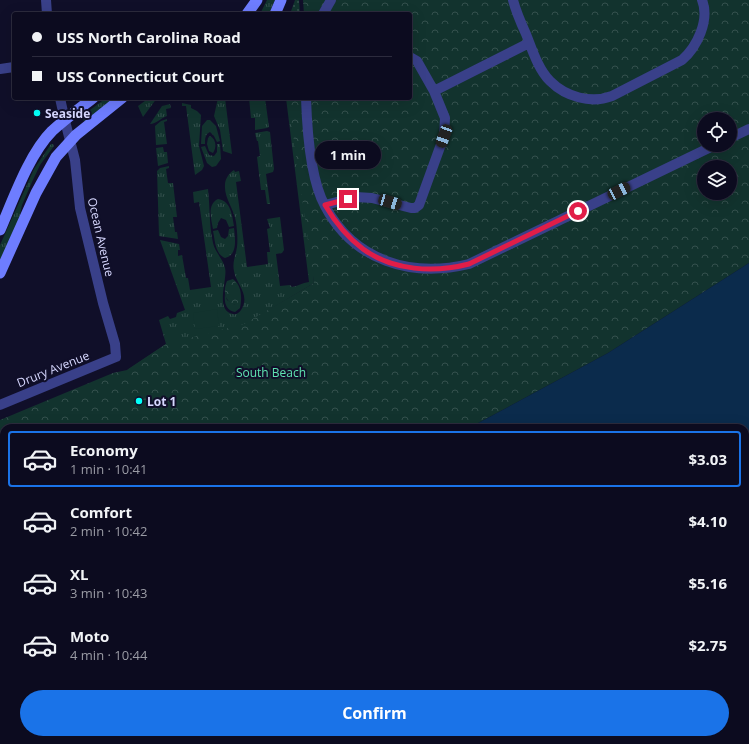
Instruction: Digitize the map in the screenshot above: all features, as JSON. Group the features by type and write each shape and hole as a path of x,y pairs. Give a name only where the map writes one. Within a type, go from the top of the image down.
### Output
{"main road":[{"path":"276,12 281,0"},
{"path":"0,230 26,172 38,151 52,132 90,100"},
{"path":"0,273 46,173 56,157 70,142 120,100"}],"street":[{"path":"46,0 47,12"},
{"path":"324,12 331,0"},
{"path":"513,0 529,42 544,73 550,80 571,95 592,100 605,99 682,60 687,56 702,28 704,15 702,0"},
{"path":"434,91 529,42"},
{"path":"325,205 356,197 372,198 411,208 415,208 419,205 444,136 445,118 434,91 417,61 412,59"},
{"path":"0,69 12,67"},
{"name":"Ocean Avenue","path":"60,100 64,121 76,160 80,208 103,303 115,344 116,357"},
{"path":"306,100 316,183 325,205 337,224 363,249 392,263 415,268 434,270 469,264 701,152"},
{"path":"737,134 749,128"},
{"name":"Drury Avenue","path":"0,405 116,357"}],"green space":[{"path":"267,0 275,0 270,12 261,12"},
{"path":"295,0 299,0 300,12 291,12"},
{"name":"South Beach","path":"303,0 749,0 749,263 608,353 476,424 0,424 0,420 113,373 127,370 166,344 244,324 314,283 288,100 412,100 412,12 304,12"},
{"path":"103,100 114,100 85,121 83,120 83,116"},
{"path":"146,100 156,100 143,117 138,106"},
{"path":"218,100 225,100 232,154 223,151 220,130 214,116"},
{"path":"249,100 265,100 269,127 255,130 255,118 251,118"},
{"path":"286,100 298,100 314,283 244,325 127,370 166,344 159,320 168,316 170,319 176,317 177,313 185,310 160,240 179,244 180,250 178,250 178,256 182,255 186,278 188,278 190,290 211,287 199,202 194,203 193,192 208,189 213,243 225,268 223,294 224,307 227,312 237,314 244,305 244,294 235,276 234,268 237,250 236,222 225,190 227,178 234,170 235,172 239,171 241,181 236,182 247,267 268,264 267,252 270,252 267,229 270,228 267,219 280,217 284,250 282,253 276,254 280,286 290,285 292,287 309,282"},
{"path":"182,103 191,105 191,108 201,115 199,146 204,166 202,170 195,175 186,106 182,106"},
{"path":"170,104 171,108 166,109 167,116 150,124 162,106"},
{"path":"167,119 167,121 164,122 167,144 156,145 155,126 161,121"},
{"path":"207,120 210,120 216,126 220,141 217,142 210,132 206,135 205,144 201,144 202,126"},
{"path":"270,132 274,169 273,172 266,174 270,204 267,204 265,190 261,190 257,157 260,156 258,141 255,133"},
{"path":"210,136 214,139 215,143 213,153 209,151 207,144"},
{"path":"51,144 54,146 40,165 32,182 22,205 19,219 0,264 0,245 34,169"},
{"path":"217,144 220,144 221,159 216,166 212,167 207,163 201,147 205,146 209,155 214,156 217,152"},
{"path":"163,147 164,152 167,152 168,163 158,166 156,148"},
{"path":"169,166 169,168 166,169 168,183 173,183 177,217 173,217 175,232 177,232 178,239 159,236 157,171 160,168"},
{"path":"218,199 226,203 230,209 234,226 229,227 226,220 221,218 217,228 213,229 211,208 212,204"},
{"path":"234,228 234,250 225,258 217,250 213,231 218,230 221,237 225,239 228,236 229,229"},
{"path":"233,279 237,284 239,293 238,303 235,305 229,301 225,295 227,281"},
{"path":"234,280 239,286 241,297 240,308 235,312 230,310 225,303 225,294 227,300 235,305 238,291"},
{"path":"217,309 219,326 195,329 193,313"}],"water":[{"path":"749,263 749,424 476,424 608,353"}],"place":[{"name":"Seaside","path":"37,113"},
{"name":"Lot 1","path":"139,401"}],"route":[{"path":"348,199 325,205 337,224 363,249 392,263 434,270 469,264 578,211"}]}
